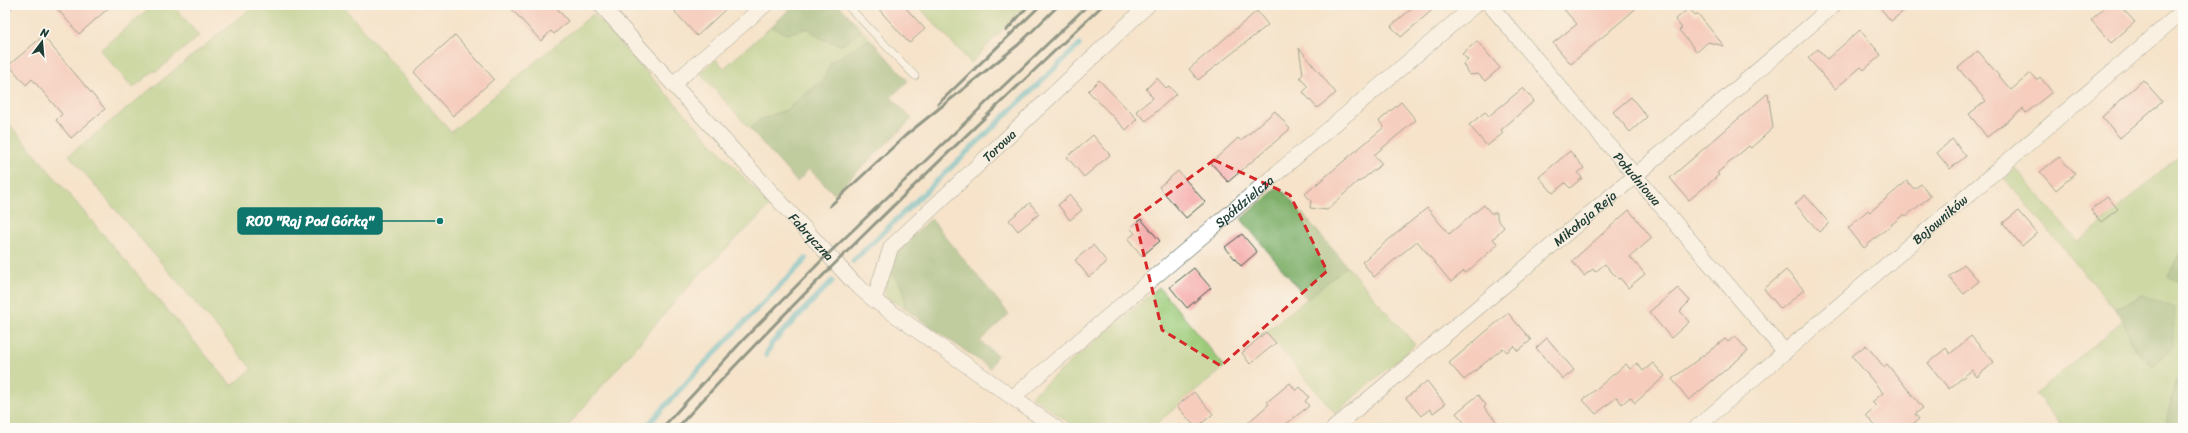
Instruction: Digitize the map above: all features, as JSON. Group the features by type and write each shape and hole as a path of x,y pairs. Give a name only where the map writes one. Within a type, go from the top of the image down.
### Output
{"street":[{"name":"Fabryczna","path":"601,5 834,263 874,300 1056,428"},
{"path":"673,84 765,5"},
{"name":"Torowa","path":"874,300 891,247 1148,5"},
{"name":"Spółdzielcza","path":"1013,397 1475,5"},
{"name":"Południowa","path":"1490,5 1636,174 1785,352"},
{"name":"Mikołaja Reja","path":"1334,428 1834,5"},
{"name":"Bojowników","path":"1696,428 2183,11"}],"lane":[{"path":"5,9 10,5"},
{"path":"847,5 915,76"}],"highlighted area":[{"path":"1214,160 1290,195 1327,271 1221,366 1162,330 1135,218"}],"green space":[{"path":"153,5 173,5 199,36 156,72 155,70 133,88 100,50"},
{"path":"255,5 342,5 451,132 593,14 770,206 692,282 566,428 5,428 5,119 232,386 252,369 69,155"},
{"path":"794,5 839,5 862,30 842,45 822,39 808,28 786,34 772,26"},
{"path":"917,5 1025,5 971,63"},
{"path":"772,26 786,34 808,28 822,39 842,45 862,30 870,39 831,62 824,79 786,110 760,120 750,129 700,73 716,59 724,68"},
{"path":"870,39 908,81 891,97 912,119 834,194 809,169 797,182 750,129 759,120 786,110 824,79 831,62"},
{"path":"2183,153 2183,247 2168,276 2183,285 2183,375 2175,382 2165,428 2064,428 2036,394 2123,320 2135,350 2153,367 2142,295 2114,309 2004,178 2015,167 2078,242"},
{"path":"1279,186 1347,266 1307,299 1241,219"},
{"path":"931,219 1009,314 980,341 997,355 990,368 905,309 904,289 890,271 900,247"},
{"path":"2183,247 2183,285 2168,276"},
{"path":"1347,266 1415,345 1335,413 1266,332"},
{"path":"890,271 904,289 905,309 886,297 885,288"},
{"path":"1159,287 1225,367 1151,428 1077,428 1031,396"},
{"path":"2142,295 2175,308 2172,348 2153,367 2135,350 2123,320 2114,309"},
{"path":"2183,375 2183,428 2165,428 2175,382"}],"building":[{"path":"54,5 112,5 79,34"},
{"path":"508,5 554,5 568,21 554,34 551,31 541,41"},
{"path":"683,5 730,5 697,36 675,12"},
{"path":"875,5 903,5 925,29 909,43"},
{"path":"1416,5 1438,5 1401,37 1391,26"},
{"path":"1560,5 1640,5 1571,64 1553,43 1577,24"},
{"path":"1878,5 1911,5 1891,21"},
{"path":"2107,5 2119,5 2135,22 2111,43 2091,20"},
{"path":"1689,8 1696,16 1698,14 1724,46 1708,42 1697,52 1679,30 1682,28 1675,20"},
{"path":"1257,11 1268,25 1198,80 1189,69"},
{"path":"1860,30 1881,55 1864,70 1861,67 1835,89 1808,58 1818,49 1827,59"},
{"path":"455,35 494,79 453,116 414,72"},
{"path":"43,36 105,109 71,138 56,120 62,114 32,79 26,85 9,65"},
{"path":"1477,41 1500,68 1485,81 1478,74 1469,75 1463,64 1468,60 1462,54"},
{"path":"1299,48 1336,93 1317,108 1303,92 1308,87 1300,77 1303,74"},
{"path":"1978,51 2011,90 2031,73 2037,80 2040,77 2052,92 2026,113 2023,109 1987,137 1969,114 1986,101 1958,68"},
{"path":"1157,78 1166,88 1169,86 1176,94 1146,121 1136,111 1153,98 1146,89"},
{"path":"1099,80 1137,119 1126,130 1088,91"},
{"path":"2143,80 2162,101 2120,138 2102,117"},
{"path":"1523,88 1534,101 1501,130 1503,133 1487,146 1469,125 1485,112 1489,116"},
{"path":"1768,93 1773,128 1751,148 1749,146 1717,173 1719,175 1689,200 1670,178"},
{"path":"1631,97 1647,117 1630,132 1613,112"},
{"path":"1401,102 1416,120 1374,155 1382,164 1359,182 1358,181 1327,210 1310,208 1311,201 1305,194 1384,127 1379,121"},
{"path":"1275,111 1290,129 1228,182 1211,163 1238,138 1241,141"},
{"path":"1093,135 1110,155 1084,177 1067,157"},
{"path":"1952,139 1966,156 1950,169 1937,153"},
{"path":"1570,151 1584,168 1578,173 1582,178 1570,188 1565,183 1553,193 1539,177"},
{"path":"2059,157 2075,174 2056,190 2040,172"},
{"path":"1178,171 1205,202 1186,218 1159,187"},
{"path":"1907,181 1914,189 1921,184 1931,196 1906,216 1904,214 1864,248 1848,228 1868,210 1870,212"},
{"path":"1070,195 1082,210 1070,220 1058,205"},
{"path":"1805,195 1829,223 1819,232 1795,204"},
{"path":"2107,196 2118,209 2101,222 2091,210"},
{"path":"1030,203 1039,214 1018,231 1009,220"},
{"path":"1484,205 1491,213 1497,213 1497,219 1504,227 1493,239 1498,244 1466,273 1464,271 1451,282 1417,241 1374,277 1362,262 1427,208 1449,234"},
{"path":"1629,210 1652,238 1630,257 1645,274 1628,288 1605,264 1595,272 1593,269 1584,276 1572,261"},
{"path":"2018,211 2037,233 2022,246 2003,223"},
{"path":"1141,219 1160,241 1142,256 1128,239 1135,233 1130,228"},
{"path":"1242,234 1257,252 1241,266 1225,247"},
{"path":"1093,245 1107,262 1089,277 1075,260"},
{"path":"1964,264 1979,281 1964,294 1949,277"},
{"path":"1194,268 1211,288 1187,308 1170,287"},
{"path":"1786,270 1804,290 1781,309 1764,289"},
{"path":"1678,288 1690,301 1680,311 1689,322 1671,338 1649,312"},
{"path":"1508,313 1531,340 1518,351 1514,346 1507,352 1503,348 1464,380 1449,363"},
{"path":"1266,332 1276,343 1250,364 1242,353"},
{"path":"1735,336 1748,351 1689,400 1672,379 1725,339 1728,342"},
{"path":"1971,336 1994,362 1977,377 1972,370 1949,389 1928,363 1946,348 1950,354"},
{"path":"1547,338 1574,370 1563,379 1536,348"},
{"path":"1866,345 1884,367 1887,364 1923,408 1915,414 1919,419 1908,428 1877,428 1866,415 1876,406 1872,402 1883,393 1852,356"},
{"path":"1637,363 1643,371 1653,363 1665,376 1635,403 1630,397 1622,404 1617,397 1596,414 1583,400 1626,364 1630,369"},
{"path":"1427,381 1445,404 1433,413 1430,409 1421,416 1406,398"},
{"path":"1290,383 1296,391 1300,387 1309,397 1305,401 1309,406 1281,428 1242,428 1269,404 1267,402"},
{"path":"1194,392 1213,414 1196,428 1177,406"},
{"path":"1478,395 1486,405 1484,407 1502,428 1469,428 1456,413"}],"waterway":[{"path":"853,261 1079,45"},
{"path":"645,428 698,370 806,259"},
{"path":"766,355 772,343 832,281"}],"railway":[{"path":"1006,31 1029,5"},
{"path":"938,104 1041,5"},
{"path":"830,206 906,135 1018,45 1059,5"},
{"path":"662,428 744,339 827,255 1088,5"},
{"path":"677,428 780,319 886,213 1103,5"}],"place":[{"name":"ROD \"Raj Pod Górką\"","path":"440,221"}]}
